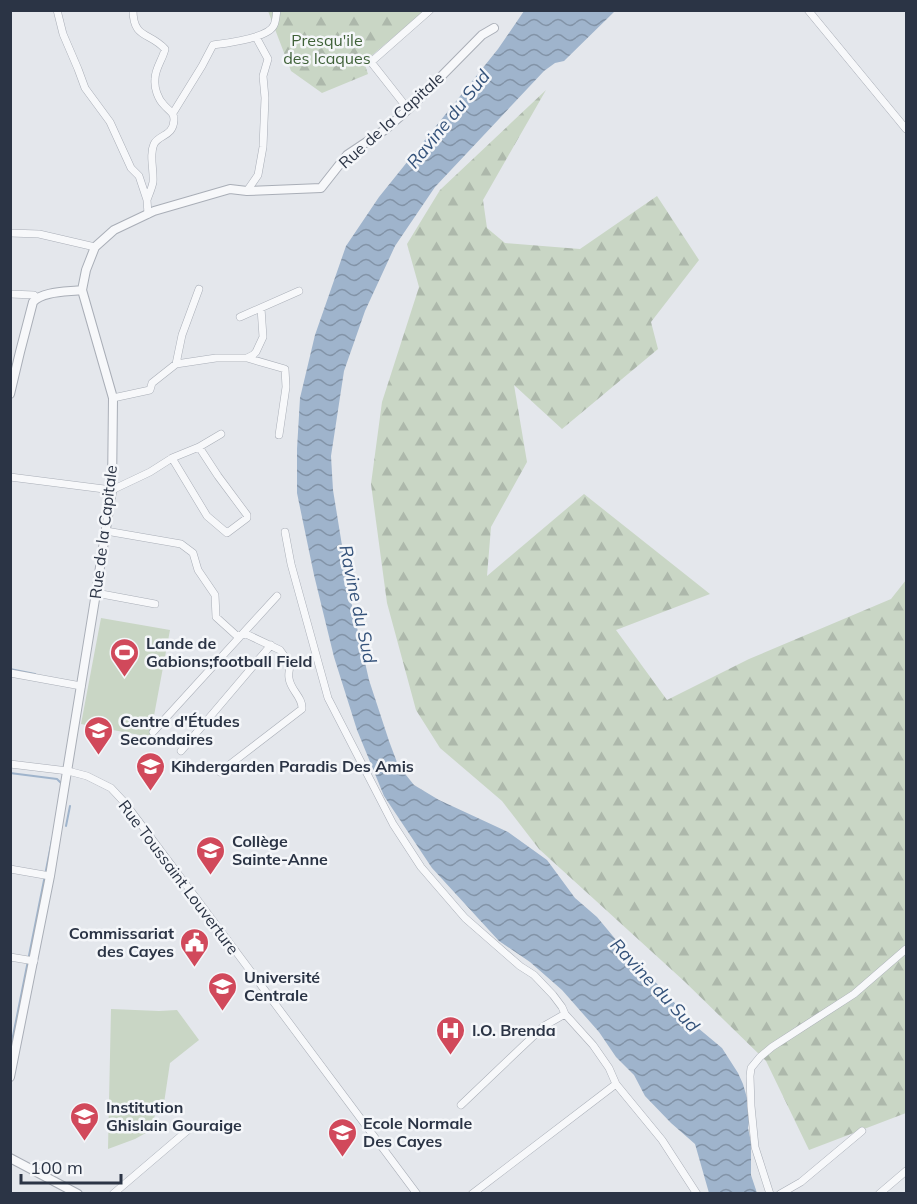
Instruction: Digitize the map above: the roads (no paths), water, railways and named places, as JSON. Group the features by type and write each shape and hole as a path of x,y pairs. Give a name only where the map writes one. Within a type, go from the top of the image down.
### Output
{"street":[{"path":"57,10 63,34 85,88 110,122 131,168 139,176 147,200 148,214"},
{"path":"133,10 133,22 138,31 165,48 155,77 155,88 164,105 173,113"},
{"path":"147,200 153,181 153,147 157,140 172,129 173,113 213,45 256,37 273,27 278,10"},
{"path":"408,109 371,62 430,10"},
{"path":"808,10 906,129"},
{"name":"Rue de la Capitale","path":"10,1077 12,1057 50,876 112,490 113,398 82,290 86,270 95,248 114,230 148,214 230,189 247,191 321,188 347,155 386,129 482,35 494,27"},
{"path":"247,191 258,175 263,147 265,98 263,76 268,59 256,37"},
{"path":"10,232 39,234 95,248"},
{"path":"176,364 182,335 199,289"},
{"path":"11,392 33,302 44,295 82,290"},
{"path":"240,317 299,291"},
{"path":"10,294 34,295 36,298"},
{"path":"247,358 256,352 263,337 261,308"},
{"path":"113,398 150,390 152,383 176,364 216,358 247,358 285,369 286,387 279,435"},
{"path":"10,477 112,490 150,472 172,458 199,447 220,434"},
{"path":"172,458 207,516 226,533 247,518 247,515 199,447"},
{"path":"106,531 188,547 193,553 198,570 215,595 216,617 237,636 246,634 280,650 291,664 289,681 302,702 302,709 220,772"},
{"path":"285,532 291,564 328,698 387,814 412,855 454,906 485,936 543,983 565,1014 593,1045 609,1068 616,1084 662,1140 697,1194"},
{"path":"96,593 155,604"},
{"path":"153,732 277,596"},
{"path":"181,751 271,645"},
{"path":"10,673 81,686"},
{"name":"Rue Toussaint Louverture","path":"10,764 68,771 87,776 111,788 125,803 417,1194"},
{"path":"10,869 50,876"},
{"path":"770,1194 755,1147 750,1086 751,1068 771,1047 854,994 906,949"},
{"path":"10,957 34,960"},
{"path":"461,1105 544,1026 565,1014"},
{"path":"472,1194 616,1084"},
{"path":"113,1194 188,1130"},
{"path":"780,1194 801,1182 862,1131"},
{"path":"10,1158 78,1194"},
{"path":"879,1194 906,1172"}],"water":[{"name":"Ravine du Sud","path":"524,11 615,11 564,61 555,63 544,71 435,187 395,246 365,311 344,371 331,456 333,490 351,601 369,680 398,765 414,785 439,800 508,832 547,860 575,898 597,917 637,965 668,994 686,1018 722,1048 743,1084 751,1112 748,1128 751,1142 751,1175 757,1193 709,1193 695,1144 645,1096 634,1075 616,1057 599,1032 562,990 530,962 499,941 432,868 384,796 357,730 334,657 297,493 300,398 315,335 346,246 379,197 498,49"}],"waterway":[{"path":"10,669 35,674"},
{"path":"10,773 57,779 62,784"},
{"path":"66,826 70,806"},
{"path":"10,1051 52,840"}],"place":[{"name":"Lande de Gabions;football Field","path":"125,678"},
{"name":"Centre d'Études Secondaires","path":"99,756"},
{"name":"Kihdergarden Paradis Des Amis","path":"150,792"},
{"name":"Collège Sainte-Anne","path":"211,876"},
{"name":"Commissariat des Cayes","path":"195,968"},
{"name":"Université Centrale","path":"223,1012"},
{"name":"I.O. Brenda","path":"451,1056"},
{"name":"Institution Ghislain Gouraige","path":"85,1142"},
{"name":"Ecole Normale Des Cayes","path":"342,1158"}],"park label":[{"name":"Presqu'ile des Icaques","path":"327,49"}]}
